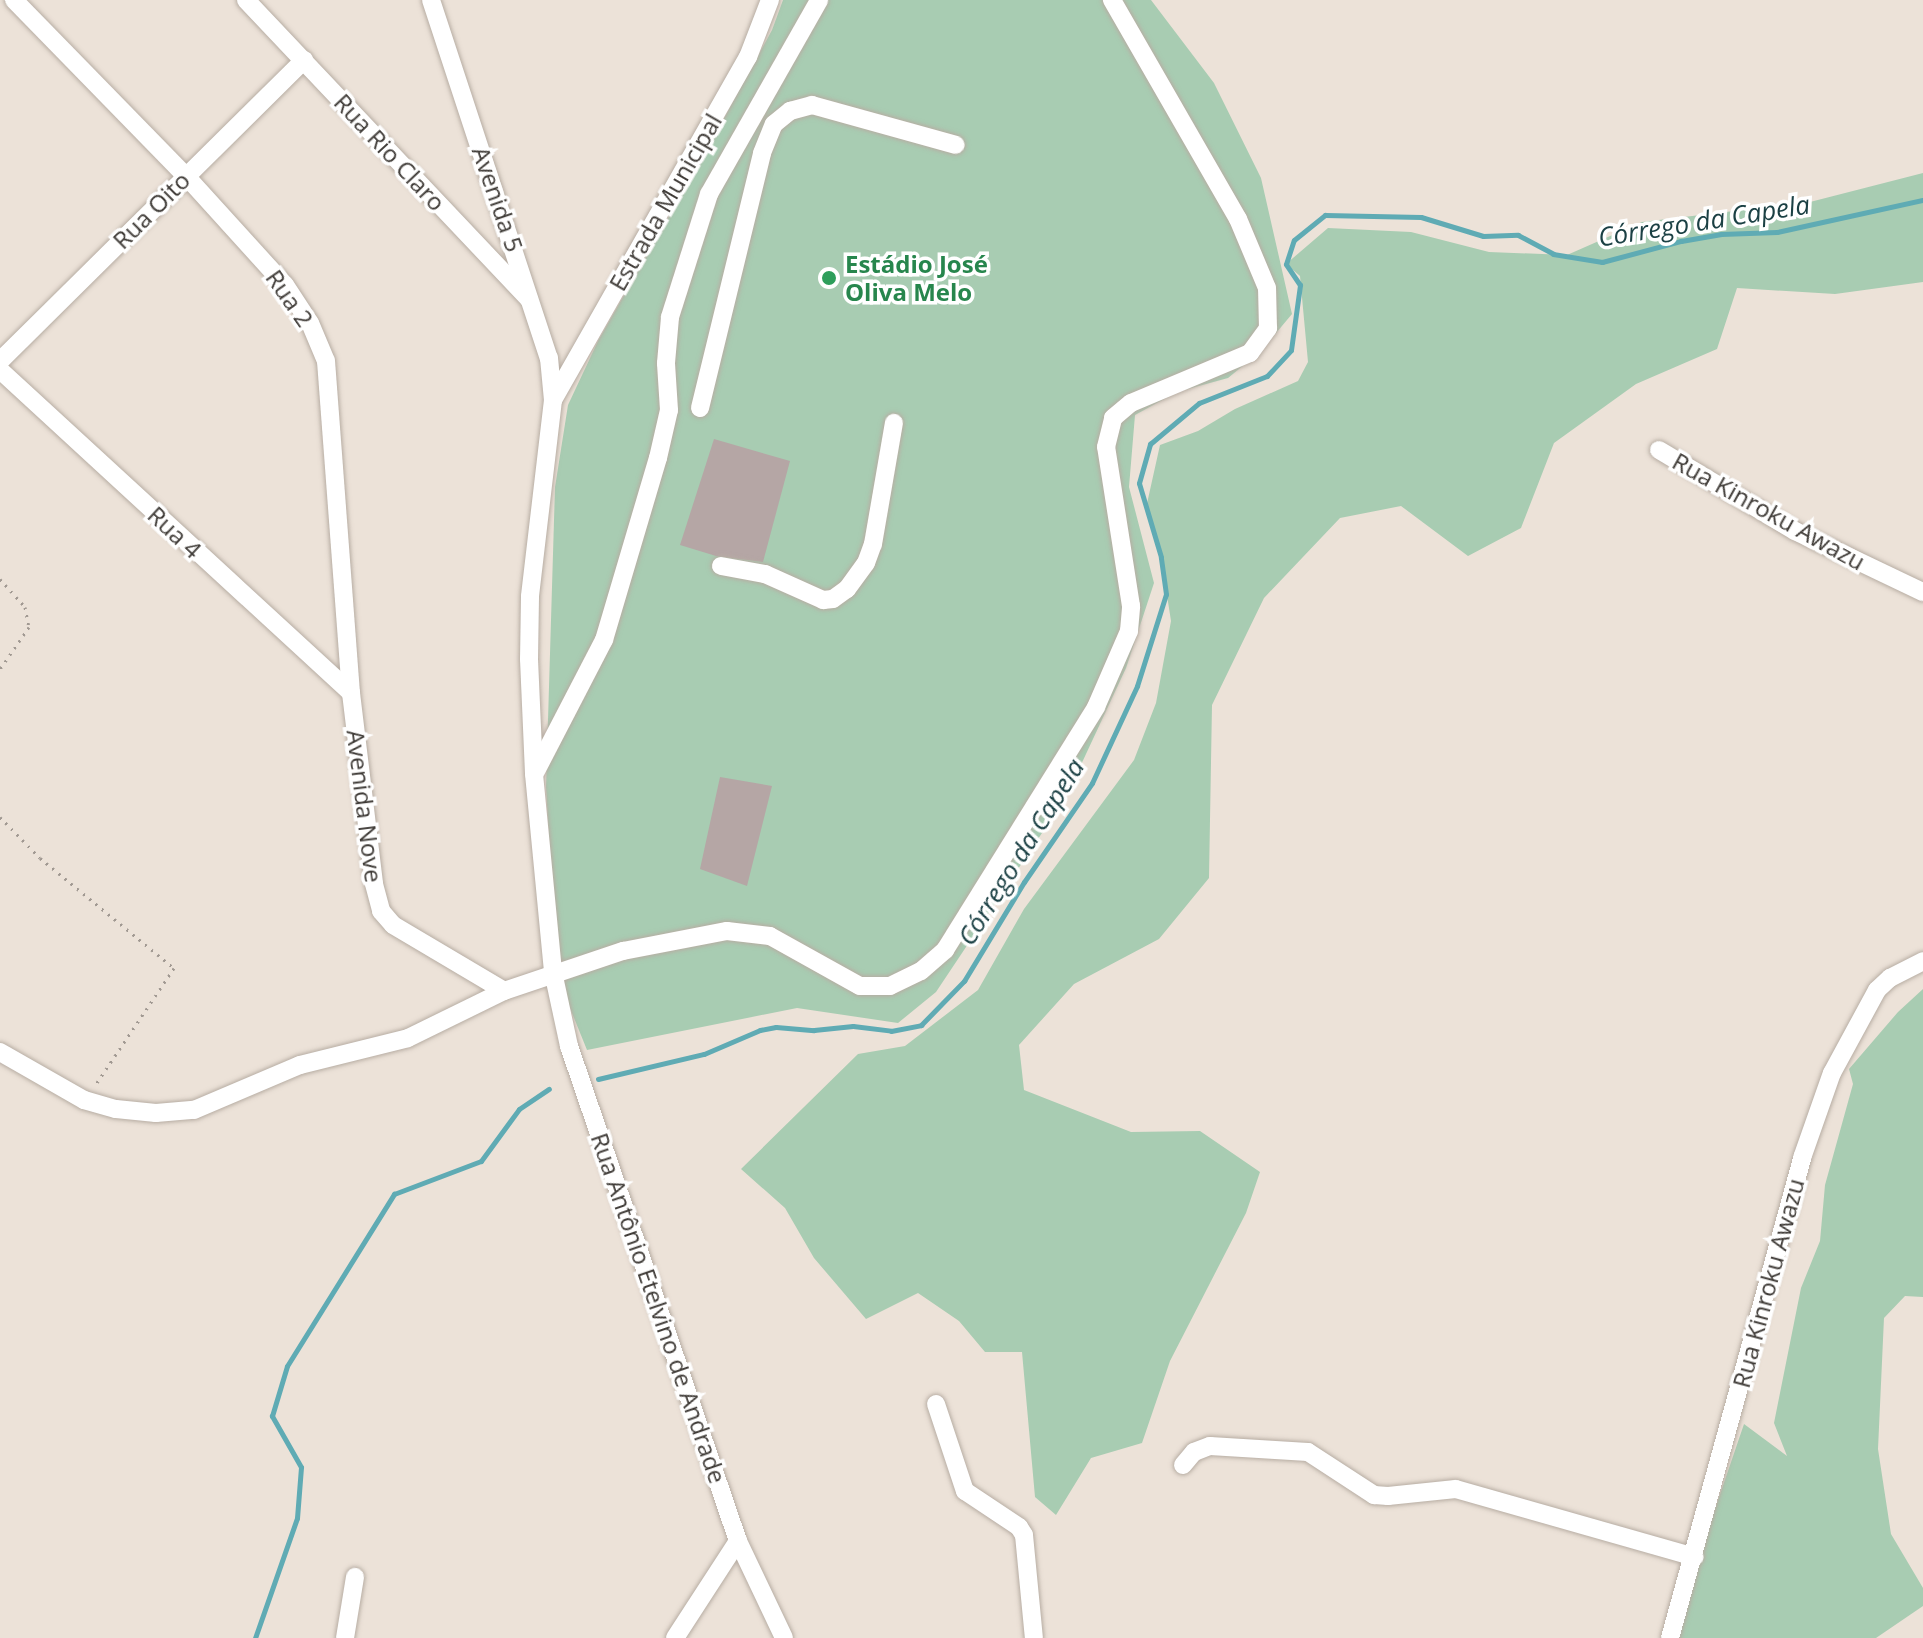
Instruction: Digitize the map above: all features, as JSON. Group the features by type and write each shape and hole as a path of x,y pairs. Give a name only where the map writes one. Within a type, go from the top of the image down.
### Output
{"street":[{"name":"Rua 2","path":"14,0 186,176 285,285 310,323 326,361 351,693"},
{"name":"Rua Rio Claro","path":"246,0 533,304"},
{"name":"Avenida 5","path":"431,0 533,304 549,358 553,400"},
{"name":"Estrada Municipal","path":"553,400 748,57 770,0"},
{"path":"534,774 604,640 661,446 669,410 666,363 670,317 709,194 723,164 819,0"},
{"path":"0,1052 84,1100 143,1112 194,1110 300,1065 408,1038 504,991 623,951 727,931 770,936 860,986 890,986 921,971 945,950 1096,707 1129,631 1131,606 1125,555 1106,447 1113,418 1131,403 1250,353 1268,328 1267,288 1238,219 1112,0"},
{"name":"Rua Oito","path":"0,361 304,60"},
{"path":"700,408 762,153 774,124 790,111 812,105 956,145"},
{"name":"Rua 4","path":"0,370 351,693"},
{"name":"Rua Antônio Etelvino de Andrade","path":"553,400 530,597 534,774 553,972 569,1046 738,1541 784,1638"},
{"path":"721,566 765,574 823,600 833,599 847,589 866,563 873,544 894,423"},
{"name":"Rua Kinroku Awazu","path":"1659,450 1795,531 1923,592"},
{"name":"Avenida Nove","path":"351,693 374,884 381,911 393,925 504,991"},
{"name":"Rua Kinroku Awazu","path":"1670,1638 1802,1158 1832,1073 1877,990 1890,978 1923,961"},
{"path":"936,1404 965,1491 1019,1527 1024,1535 1034,1638"},
{"path":"1183,1465 1194,1452 1210,1446 1308,1452 1374,1495 1456,1489 1694,1557"},
{"path":"675,1638 738,1541"},
{"path":"345,1638 355,1577"}],"path":[{"path":"0,579 25,607 29,627 0,669"},
{"path":"0,817 40,858 174,968 84,1100"}],"green space":[{"path":"783,0 1151,0 1214,83 1261,178 1292,314 1261,351 1228,378 1177,392 1135,415 1129,487 1154,583 1126,668 1066,797 936,992 898,1023 797,1008 587,1050 557,976 546,787 555,487 568,405 598,341 772,30"},
{"path":"1923,173 1923,282 1835,294 1737,288 1717,349 1636,384 1554,443 1521,528 1468,556 1401,506 1340,518 1264,598 1212,705 1209,878 1159,939 1074,984 1019,1045 1024,1090 1131,1132 1200,1131 1260,1172 1246,1213 1170,1361 1142,1443 1091,1458 1056,1515 1035,1497 1022,1352 985,1352 959,1321 918,1293 866,1319 814,1258 785,1208 741,1169 858,1054 905,1046 978,990 1024,909 1134,760 1156,703 1171,621 1161,557 1146,508 1160,445 1198,431 1235,409 1298,381 1308,362 1300,276 1286,264 1328,228 1411,232 1489,252 1567,255 1642,222 1810,202"},
{"path":"1923,989 1923,1297 1905,1296 1884,1318 1878,1449 1891,1534 1923,1588 1923,1606 1876,1638 1671,1638 1744,1424 1787,1456 1774,1423 1801,1288 1820,1241 1825,1185 1853,1084 1849,1069 1898,1012"}],"building":[{"path":"714,439 790,461 763,562 716,556 680,545"},
{"path":"720,777 772,786 747,886 700,869"}],"waterway":[{"name":"Córrego da Capela","path":"598,1079 704,1054 760,1030 776,1027 814,1030 853,1026 891,1031 921,1025 964,981 1024,882 1092,783 1137,686 1166,594 1161,557 1139,483 1150,444 1199,403 1267,376 1291,350 1300,285 1286,264 1294,240 1325,215 1421,217 1483,236 1518,235 1553,254 1602,262 1681,241 1721,234 1777,232 1923,200"},
{"name":"Córrego da Capela","path":"255,1638 297,1518 301,1467 272,1416 287,1366 394,1194 481,1161 519,1109 549,1089"}],"place":[{"name":"Estádio José Oliva Melo","path":"829,278"}]}
